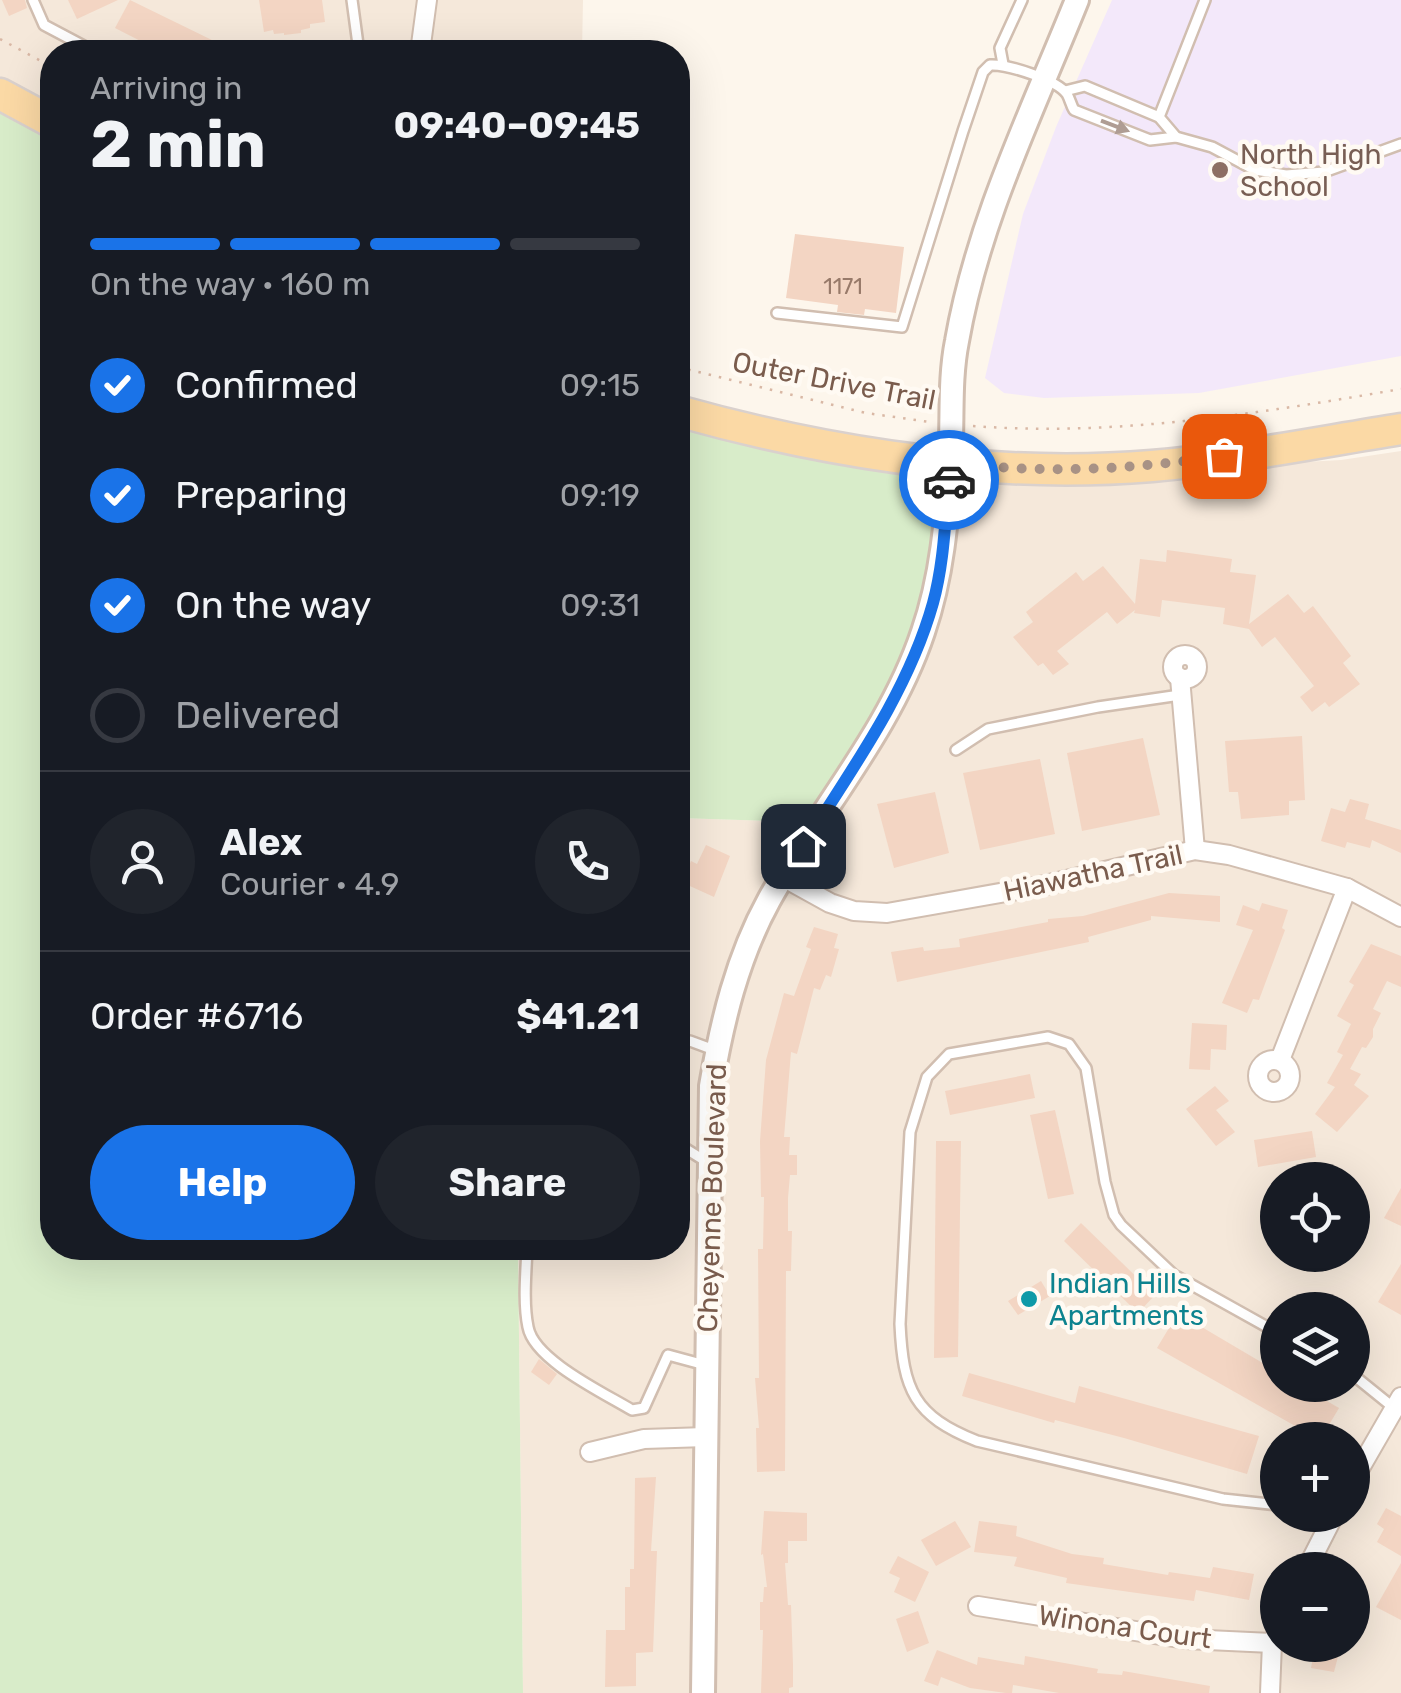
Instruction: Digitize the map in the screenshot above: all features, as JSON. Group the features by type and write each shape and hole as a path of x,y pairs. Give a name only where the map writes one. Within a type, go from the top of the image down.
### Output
{"main road":[{"path":"0,94 40,116"},
{"path":"690,414 741,429 838,447 923,461 1020,469 1155,466 1401,430"}],"street":[{"path":"422,40 427,0"},
{"name":"Cheyenne Boulevard","path":"703,1693 709,1164 711,1086 717,1051 745,948 783,877 900,688 922,636 942,562 950,462 950,390 964,301 1002,180 1055,86 1077,0"},
{"path":"1180,687 1195,850"},
{"name":"Hiawatha Trail","path":"783,877 854,912 887,912 1045,885 1195,850 1230,855 1347,888 1401,917"},
{"path":"1280,1060 1347,888"},
{"path":"1370,1451 1398,1402"},
{"path":"590,1452 644,1438 706,1437"},
{"name":"Winona Court","path":"978,1606 1186,1639 1260,1637"},
{"path":"1270,1693 1273,1662"}],"lane":[{"path":"33,0 44,25 72,40"},
{"path":"352,0 357,40"},
{"path":"1003,64 1000,48 1022,0"},
{"path":"1159,117 1206,0"},
{"path":"778,313 902,328 983,72 990,65 1003,64 1055,86 1084,86 1159,117 1176,137"},
{"path":"1055,86 1074,110 1150,140 1176,137 1212,146 1255,170 1286,175 1324,172 1401,144"},
{"path":"956,750 988,729 1180,687"},
{"path":"1260,1323 1174,1275 1121,1225 1105,1182 1086,1068 1069,1044 1048,1037 975,1047 948,1054 927,1077 910,1132 900,1324 912,1398 952,1431 977,1441 1223,1499 1260,1503"},
{"path":"690,1041 717,1051"},
{"path":"690,1152 709,1164"},
{"path":"527,1260 528,1328 535,1346 632,1410 644,1408 668,1355 708,1366"},
{"path":"1370,1385 1398,1402"}],"path":[{"path":"0,39 40,61"},
{"name":"Outer Drive Trail","path":"690,370 866,414 1036,430 1275,410 1401,389"}],"shaded area":[{"path":"0,0 583,0 582,40 40,40 40,116 0,94"},
{"name":"North High School","path":"1112,0 1401,0 1401,356 1199,393 1044,398 1004,393 985,378 1023,214"},
{"path":"1401,451 1401,1693 523,1693 518,1260 690,1260 690,818 808,822 944,467 982,480 1341,460"}],"green space":[{"path":"0,97 40,119 40,1260 518,1260 523,1693 0,1693"},
{"path":"690,418 944,467 927,582 912,636 871,725 807,822 690,818"}],"building":[{"path":"2,0 25,0 27,8 9,16"},
{"path":"68,0 118,0 77,19"},
{"path":"130,0 212,40 138,40 115,28"},
{"path":"259,0 322,0 325,22 310,24 301,33 264,32"},
{"path":"795,234 904,247 896,313 865,309 864,315 837,312 838,305 786,298"},
{"path":"1167,550 1232,559 1230,572 1256,575 1249,624 1288,594 1304,613 1313,606 1351,656 1343,663 1360,684 1329,707 1325,702 1312,712 1300,697 1314,686 1275,637 1262,647 1249,629 1223,624 1225,608 1162,600 1160,617 1134,613 1135,610 1117,624 1107,612 1057,651 1069,664 1053,675 1043,663 1038,666 1013,637 1033,622 1026,612 1076,572 1083,581 1103,566 1135,604 1140,559 1166,562"},
{"path":"1302,736 1305,800 1289,801 1289,815 1241,819 1238,792 1229,792 1225,741"},
{"path":"1143,738 1160,815 1082,831 1067,753"},
{"path":"1040,759 1055,834 980,850 963,773"},
{"path":"935,792 949,853 894,868 877,804"},
{"path":"1350,799 1369,804 1365,819 1401,830 1401,853 1372,840 1370,848 1347,842 1345,848 1321,841 1331,808 1345,812"},
{"path":"706,845 730,856 714,897 690,886 690,863 697,864"},
{"path":"1169,893 1220,896 1220,922 1151,916 1151,920 1088,937 1089,942 897,982 891,952 960,947 959,939 1048,919 1083,916"},
{"path":"1262,903 1288,910 1282,928 1285,930 1259,1000 1253,999 1247,1013 1222,1003 1253,930 1236,925 1243,905 1259,911"},
{"path":"814,927 838,934 834,948 839,949 831,977 826,975 820,990 814,988 797,1054 791,1052 784,1137 790,1137 789,1155 797,1155 797,1175 790,1175 788,1198 788,1231 792,1231 791,1271 786,1271 785,1471 757,1472 758,1249 763,1249 764,1197 760,1141 766,1060 784,993 794,996 811,949 806,947"},
{"path":"1371,944 1401,956 1401,987 1387,981 1373,1009 1381,1013 1373,1037 1366,1048 1362,1047 1350,1069 1361,1074 1354,1085 1369,1096 1337,1132 1315,1114 1335,1087 1327,1083 1343,1055 1337,1052 1351,1024 1337,1016 1354,985 1349,982"},
{"path":"1192,1023 1227,1025 1226,1050 1211,1049 1210,1070 1189,1069"},
{"path":"1030,1074 1035,1098 950,1115 945,1091"},
{"path":"1215,1086 1229,1101 1216,1110 1235,1132 1216,1146 1186,1109"},
{"path":"1055,1110 1074,1194 1048,1199 1030,1115"},
{"path":"1312,1131 1316,1157 1260,1162 1258,1167 1254,1140"},
{"path":"936,1141 961,1141 958,1357 934,1358"},
{"path":"1401,1188 1401,1226 1384,1218"},
{"path":"1081,1223 1155,1295 1138,1313 1064,1241"},
{"path":"1401,1264 1401,1315 1378,1302"},
{"name":"Indian Hills Apartments","path":"1041,1281 1050,1296 1018,1315 1008,1301"},
{"path":"1178,1313 1260,1361 1260,1402 1329,1402 1339,1408 1331,1422 1288,1422 1157,1348"},
{"path":"539,1359 557,1374 549,1385 531,1372"},
{"path":"969,1373 1075,1403 1079,1386 1259,1436 1247,1474 962,1396"},
{"path":"656,1477 651,1551 657,1551 653,1652 636,1653 636,1686 605,1687 606,1630 625,1630 625,1587 630,1587 630,1569 634,1569 635,1478"},
{"path":"1386,1508 1401,1516 1401,1556 1377,1542 1384,1529 1377,1524"},
{"path":"764,1511 807,1513 807,1541 788,1541 785,1563 793,1665 793,1687 789,1693 761,1693 760,1602 767,1587 761,1555"},
{"path":"955,1521 971,1547 936,1566 921,1540"},
{"path":"979,1521 1017,1526 1016,1536 1072,1554 1104,1558 1103,1564 1210,1578 1213,1567 1254,1574 1249,1600 1196,1590 1194,1601 1066,1583 1067,1578 1014,1566 1017,1557 974,1552"},
{"path":"898,1556 929,1572 915,1602 894,1592 900,1578 889,1573"},
{"path":"1401,1563 1401,1620 1376,1607"},
{"path":"918,1611 929,1643 907,1652 896,1619"},
{"path":"937,1650 977,1665 978,1657 1024,1665 1025,1656 1098,1669 1097,1673 1122,1675 1123,1671 1210,1686 1209,1693 1059,1693 1013,1685 1012,1693 1006,1693 970,1688 941,1677 938,1686 924,1681"},
{"path":"1312,1662 1337,1662 1334,1672 1311,1668"}],"way so far":[{"path":"949,480 950,462 1020,469 1117,468 1224,456"}],"place":[{"name":"North High School","path":"1220,170"},
{"name":"Indian Hills Apartments","path":"1029,1299"}],"route":[{"path":"803,846 900,688 922,636 942,562 949,480"}]}
